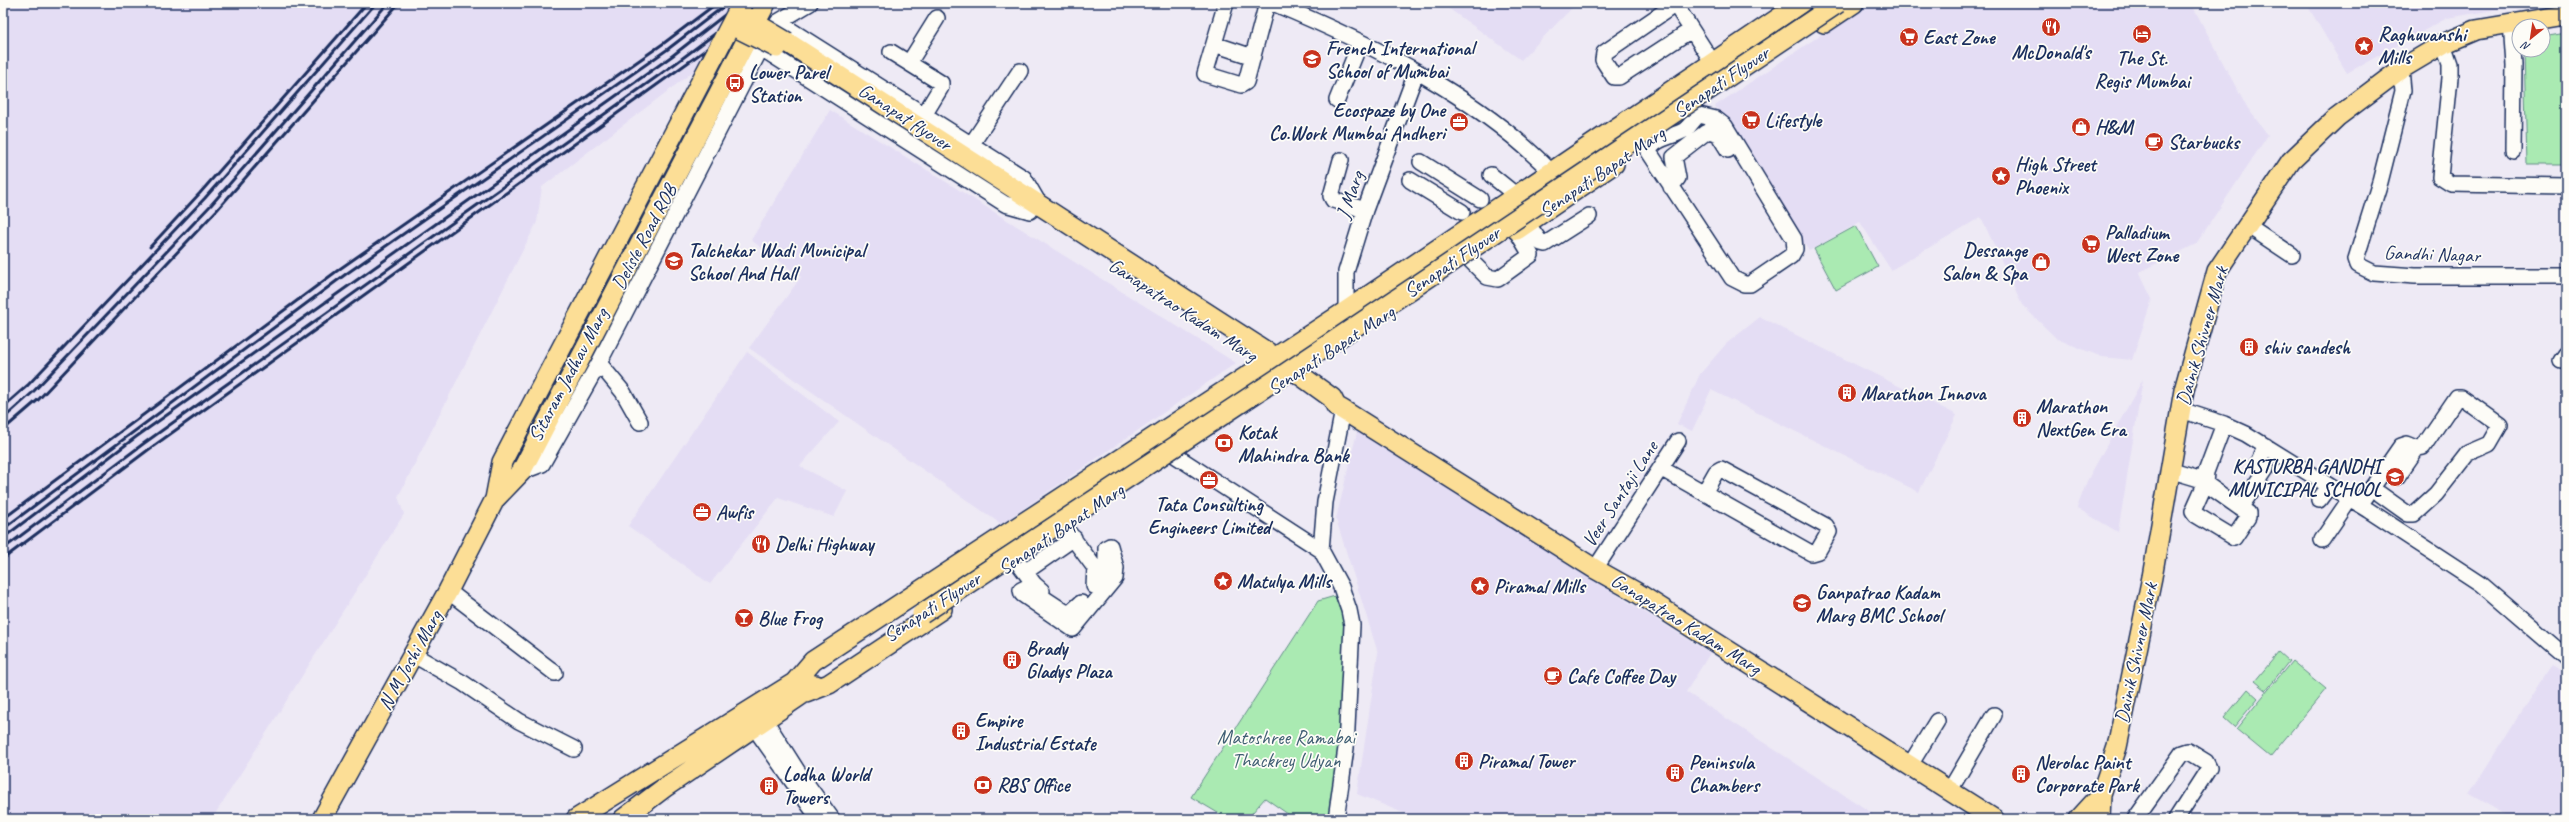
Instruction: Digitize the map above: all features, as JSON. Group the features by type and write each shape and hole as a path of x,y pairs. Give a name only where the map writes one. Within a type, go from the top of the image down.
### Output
{"main road":[{"name":"Delisle Road ROB","path":"495,499 521,472 756,35 766,3"},
{"name":"Senapati Bapat Marg","path":"800,687 814,661 1160,434 1553,173 1801,3"},
{"name":"Senapati Flyover","path":"800,687 827,677 919,609 1311,348 1821,3"},
{"name":"Senapati Flyover","path":"919,609 1280,378 1838,3"},
{"name":"Senapati Bapat Marg","path":"800,687 829,684 1020,566 1069,532 1173,454 1291,375 1470,260 1521,230 1572,193 1678,127 1732,84 1854,3"},
{"name":"Delisle Road ROB","path":"495,499 502,462 737,13"},
{"name":"Ganapat flyover","path":"737,13 756,35 784,46 1033,206"},
{"name":"Dainik Shivner Mark","path":"2545,18 2566,15"},
{"name":"Dainik Shivner Mark","path":"2101,795 2117,747 2130,686 2152,577 2169,470 2186,378 2218,271 2247,225 2291,161 2338,117 2401,69 2443,44 2476,30 2511,23"},
{"path":"1715,62 1722,60 1732,68 1735,75 1732,84"},
{"name":"Ganapatrao Kadam Marg","path":"1033,206 1185,303 1291,375 1332,398 1339,408 1595,569 1636,592 1910,764 1994,819"},
{"path":"502,462 521,472"},
{"name":"N M Joshi Marg","path":"322,819 448,591 495,499"},
{"path":"576,819 664,788 760,723 800,687"},
{"path":"594,819 629,801 800,687"},
{"path":"2079,819 2101,795"},
{"path":"2100,819 2101,795"},
{"path":"609,819 629,801"}],"street":[{"path":"756,35 1005,204 1033,206 1024,178 778,22 810,3"},
{"path":"1226,3 1205,71 1208,76 1243,85 1253,57 1267,3"},
{"path":"1273,3 1358,41 1416,73 1490,117 1553,173 1572,193"},
{"path":"1692,30 1617,77 1602,60 1604,53 1676,4 1692,30 1715,62"},
{"path":"909,63 937,18"},
{"name":"Sitaram Jadhav Marg","path":"521,472 542,464 598,363 756,35 778,22"},
{"path":"1336,100 1358,41"},
{"path":"1214,44 1253,57"},
{"path":"2443,44 2450,64 2450,78 2440,177 2451,184 2566,186"},
{"path":"891,52 942,85 924,115"},
{"path":"2513,150 2514,58"},
{"name":"Gandhi Nagar","path":"2401,69 2403,91 2380,182 2356,260 2358,265 2374,273 2415,276 2566,276"},
{"path":"971,145 1020,71"},
{"name":"J Marg","path":"1346,311 1346,272 1365,210 1416,73"},
{"path":"1654,103 1678,127"},
{"path":"1699,115 1716,119 1725,126 1739,149 1794,240 1792,256 1750,284 1744,284 1732,278 1671,187 1649,150 1678,127 1692,121 1699,115"},
{"path":"1671,187 1678,178 1674,158 1705,133 1713,132 1718,134 1730,152 1739,149"},
{"path":"1340,160 1331,196 1333,200 1365,210"},
{"path":"1421,162 1480,199"},
{"path":"1491,175 1518,196"},
{"path":"1410,180 1462,212"},
{"path":"1521,230 1545,244 1589,216"},
{"path":"2247,225 2292,255"},
{"path":"1470,260 1487,277 1498,279 1531,255 1521,230"},
{"path":"1346,311 1359,332"},
{"path":"598,363 622,392 640,422"},
{"path":"2181,410 2224,424 2266,446 2329,486 2367,502 2408,514 2414,514 2436,494 2468,453 2485,448 2501,426 2458,396 2423,447 2417,448 2407,444 2401,446 2367,502 2322,540"},
{"path":"1321,550 1325,502 1339,408"},
{"path":"2169,470 2199,479 2205,484 2248,513 2248,517 2234,538 2196,515 2194,508 2205,484 2206,472 2224,424"},
{"path":"1160,434 1173,454 1321,550 1341,588 1349,610 1352,625 1346,748 1336,819"},
{"name":"Veer Santaji Lane","path":"1595,569 1662,470 1678,441"},
{"path":"2240,508 2266,470 2258,462 2266,446"},
{"path":"2397,477 2417,448"},
{"path":"1662,470 1811,553 1818,551 1829,532 1826,526 1721,469 1717,470 1704,493"},
{"path":"2320,500 2329,486"},
{"path":"2367,502 2398,522 2481,584 2566,657"},
{"path":"1069,532 1095,568 1096,582"},
{"path":"1110,546 1116,568 1115,578 1073,629 1022,594 1021,590 1027,587 1068,613 1089,596 1096,582 1106,568 1106,548 1110,546"},
{"path":"1020,566 1034,584 1052,598 1072,605 1081,603"},
{"path":"448,591 555,673"},
{"path":"412,654 463,683 519,721 574,750"},
{"path":"1950,790 1994,715"},
{"path":"1910,764 1937,721"},
{"path":"760,723 819,819"},
{"path":"776,751 832,819"},
{"path":"2135,819 2182,752 2188,751 2206,762 2210,768 2176,819"}],"shaded area":[{"path":"3,3 783,3 542,187 537,222 398,497 404,514 212,819 3,819"},
{"path":"1441,3 1581,3 1571,9 1521,60"},
{"name":"High Street Phoenix","path":"1868,3 2191,3 2246,106 2268,135 2196,244 2139,272 2152,299 2132,360 2102,357 2057,339 2022,305 1981,217 1891,270 1860,222 1809,251 1715,106"},
{"name":"Raghuvanshi Mills","path":"2306,3 2535,3 2447,18 2347,73"},
{"path":"830,110 1236,363 1001,524 749,348 801,277 751,240"},
{"path":"1760,317 1957,415 1919,492 1711,390 1692,431 1677,424 1700,374 1726,344"},
{"path":"747,352 839,422 800,466 847,491 834,517 778,498 710,584 628,526"},
{"path":"2143,379 2118,532 2077,508 2087,481"},
{"name":"Piramal Mills","path":"1357,432 1710,653 1686,692 1872,813 1874,819 1418,819 1357,794 1378,653 1336,519"},
{"path":"2551,665 2566,674 2566,819 2513,819 2469,794"}],"green space":[{"path":"2566,33 2566,165 2527,165 2524,58 2551,58 2551,36"},
{"path":"1856,226 1878,267 1836,290 1814,249"},
{"name":"Matoshree Ramabai Thackrey Udyan","path":"1335,596 1346,626 1348,686 1330,819 1295,819 1265,798 1247,819 1228,819 1191,797 1318,601"},
{"path":"2279,652 2289,661 2266,690 2255,681"},
{"path":"2292,661 2326,689 2270,757 2236,729"},
{"path":"2248,689 2258,698 2234,727 2224,718"}],"railway":[{"path":"150,247 200,193 367,3"},
{"path":"3,407 28,385 205,198 376,3"},
{"path":"3,419 32,393 211,205 388,3"},
{"path":"3,430 39,399 217,210 399,3"},
{"path":"3,519 341,268 664,43 717,3"},
{"path":"3,529 346,274 668,49 728,3"},
{"path":"3,538 136,437 672,56 740,3"},
{"path":"3,549 143,444 676,63 756,3"},
{"path":"3,559 148,450 771,3"}],"place":[{"name":"McDonald's","path":"2051,27"},
{"name":"The St. Regis Mumbai","path":"2142,34"},
{"name":"East Zone","path":"1909,37"},
{"name":"Raghuvanshi Mills","path":"2364,46"},
{"name":"French International School of Mumbai","path":"1312,59"},
{"name":"Lower Parel Station","path":"735,83"},
{"name":"Lifestyle","path":"1751,120"},
{"name":"Ecospaze by One Co.Work Mumbai Andheri","path":"1459,122"},
{"name":"H&M","path":"2081,127"},
{"name":"Starbucks","path":"2154,142"},
{"name":"High Street Phoenix","path":"2001,176"},
{"name":"Palladium West Zone","path":"2091,244"},
{"name":"Talchekar Wadi Municipal School And Hall","path":"674,261"},
{"name":"Dessange Salon & Spa","path":"2041,262"},
{"name":"shiv sandesh","path":"2249,347"},
{"name":"Marathon Innova","path":"1847,393"},
{"name":"Marathon NextGen Era","path":"2022,418"},
{"name":"Kotak Mahindra Bank","path":"1224,443"},
{"name":"KASTURBA GANDHI MUNICIPAL SCHOOL","path":"2395,477"},
{"name":"Tata Consulting Engineers Limited","path":"1209,480"},
{"name":"Awfis","path":"702,512"},
{"name":"Delhi Highway","path":"761,544"},
{"name":"Matulya Mills","path":"1223,581"},
{"name":"Piramal Mills","path":"1480,586"},
{"name":"Ganpatrao Kadam Marg BMC School","path":"1802,603"},
{"name":"Blue Frog","path":"744,618"},
{"name":"Brady Gladys Plaza","path":"1012,660"},
{"name":"Cafe Coffee Day","path":"1553,676"},
{"name":"Empire Industrial Estate","path":"961,731"},
{"name":"Piramal Tower","path":"1464,761"},
{"name":"Peninsula Chambers","path":"1675,773"},
{"name":"Nerolac Paint Corporate Park","path":"2021,774"},
{"name":"RBS Office","path":"983,785"},
{"name":"Lodha World Towers","path":"769,786"}]}
